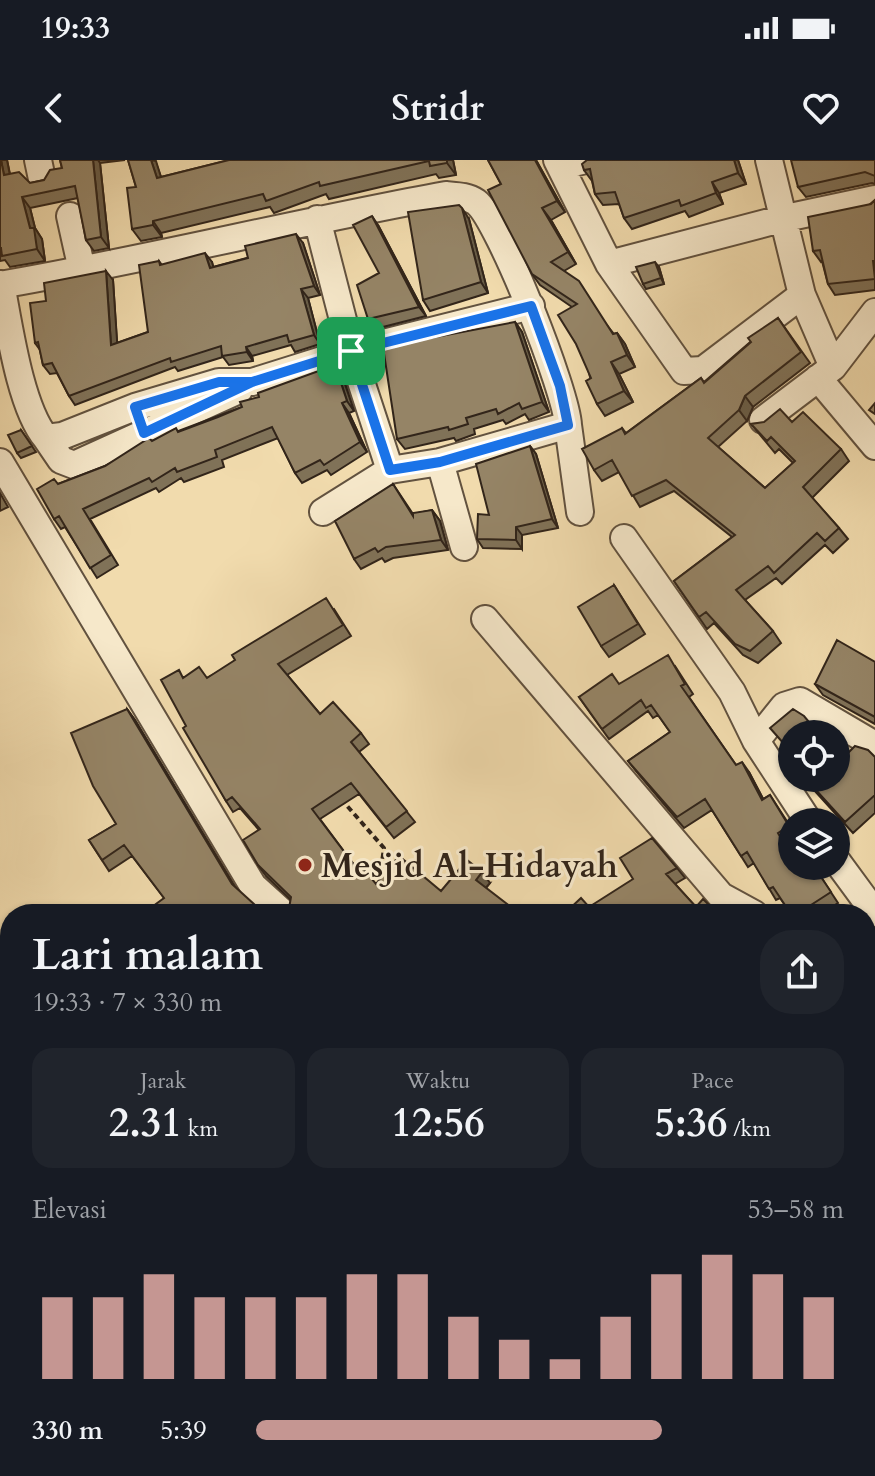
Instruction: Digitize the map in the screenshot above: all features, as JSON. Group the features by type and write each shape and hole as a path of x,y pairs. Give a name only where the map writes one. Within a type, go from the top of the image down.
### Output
{"street":[{"path":"769,160 781,219 826,372 875,446"},
{"path":"568,162 609,264 676,365 690,373 703,370 802,295"},
{"path":"531,306 351,351 252,382 69,466 61,460 37,423 19,370 1,284 446,195 475,201 531,306 560,386 580,512"},
{"path":"609,264 781,219 875,199"},
{"path":"70,216 82,270"},
{"path":"317,219 351,351 390,470"},
{"path":"763,420 826,372 875,312"},
{"path":"46,438 62,436 135,407 219,382 252,382"},
{"path":"135,407 144,433"},
{"path":"323,512 390,470 440,462 568,425"},
{"path":"0,462 253,886 273,904"},
{"path":"440,462 464,547"},
{"path":"624,538 732,692 756,741 800,808"},
{"path":"485,619 721,896 736,904"},
{"path":"756,741 784,706 800,701 875,745"},
{"path":"850,879 868,904"}],"path":[{"path":"331,787 385,851 380,865 354,885"}],"building":[{"path":"0,160 4,175 19,172 30,183 44,180 50,170 62,168 60,160 93,160 101,237 86,240 75,186 22,197 30,228 34,228 37,249 2,256"},
{"path":"128,160 151,160 157,178 229,160 447,160 447,163 430,166 429,161 320,186 319,182 266,201 263,194 132,229 127,188 136,187"},
{"path":"488,160 535,160 557,201 542,208 568,252 551,262 579,281 613,334 617,333 627,355 611,362 624,391 597,404 586,381 591,378 576,344 558,315 577,304 532,274 488,190 501,184"},
{"path":"587,160 734,160 738,173 712,182 716,193 681,206 679,200 624,218 615,192 595,194 590,169 584,170 582,164"},
{"path":"791,160 875,160 875,176 865,172 798,187"},
{"path":"875,200 875,279 828,284 820,250 813,251 808,217 871,204"},
{"path":"459,205 481,282 423,300 408,212"},
{"path":"372,216 419,307 368,319 357,285 379,273 353,225"},
{"path":"296,234 314,286 301,289 314,335 289,342 287,335 246,347 247,352 222,356 221,346 171,362 170,358 69,396 52,363 43,365 38,342 35,343 30,303 46,301 44,283 106,271 111,345 148,332 139,265 159,261 160,265 205,253 210,268 248,258 245,246"},
{"path":"655,262 661,278 643,284 636,267"},
{"path":"778,318 801,352 745,396 739,410 708,438 765,488 795,461 771,437 767,441 751,424 764,422 780,409 792,422 803,412 841,449 803,487 839,528 825,541 817,533 774,573 768,566 736,590 773,631 750,651 735,644 706,612 699,617 674,581 735,535 666,480 632,496 612,460 594,470 582,449 622,428 625,434 701,378 704,383 751,342 748,338"},
{"path":"515,322 542,402 522,409 519,403 498,414 496,409 466,418 468,424 449,430 448,427 397,439 383,347"},
{"path":"335,365 347,401 342,403 360,442 324,465 320,460 295,473 272,427 215,450 217,457 177,472 175,468 152,482 149,478 83,509 111,555 90,568 59,516 54,519 37,489 54,479 58,484 105,466 149,438 152,441 176,428 178,432 218,417 242,407 240,402 259,397 258,393"},
{"path":"21,430 32,446 17,453 8,435"},
{"path":"530,446 552,519 516,527 516,540 477,539 478,514 489,515 476,464"},
{"path":"393,484 413,516 413,513 432,510 441,540 386,547 378,552 375,548 354,559 335,521"},
{"path":"614,585 638,624 601,646 578,607"},
{"path":"326,598 343,625 278,664 320,714 333,702 361,733 351,742 407,811 386,827 351,783 312,809 358,870 362,867 376,884 399,856 441,891 467,860 482,872 476,880 507,904 290,904 291,897 258,865 243,840 260,829 232,797 226,801 183,728 186,726 161,680 179,670 183,678 199,667 207,678 235,660 232,655"},
{"path":"837,640 875,662 875,717 815,684"},
{"path":"668,655 685,684 681,686 736,765 742,762 762,800 770,795 778,808 778,880 823,880 831,892 812,904 784,904 773,887 769,889 747,852 741,856 705,799 677,817 628,761 670,732 651,705 646,708 641,700 602,729 579,697 612,674 619,684"},
{"path":"127,709 232,884 254,904 156,904 164,898 124,845 102,860 89,840 116,824 93,786 71,733"},
{"path":"793,709 807,720 780,720"},
{"path":"778,721 778,737 770,728"},
{"path":"855,746 868,750 875,757 875,795 850,818 850,808 832,808 818,792 850,792 850,751"},
{"path":"652,838 677,868 666,874 693,904 594,904 633,879 620,858"}],"place":[{"name":"Mesjid Al-Hidayah","path":"305,865"}],"route":[{"path":"351,351 252,382 229,396 144,433 135,407 219,382 252,382 351,351 390,470 440,462 568,425 560,386 531,306 351,351"}]}
